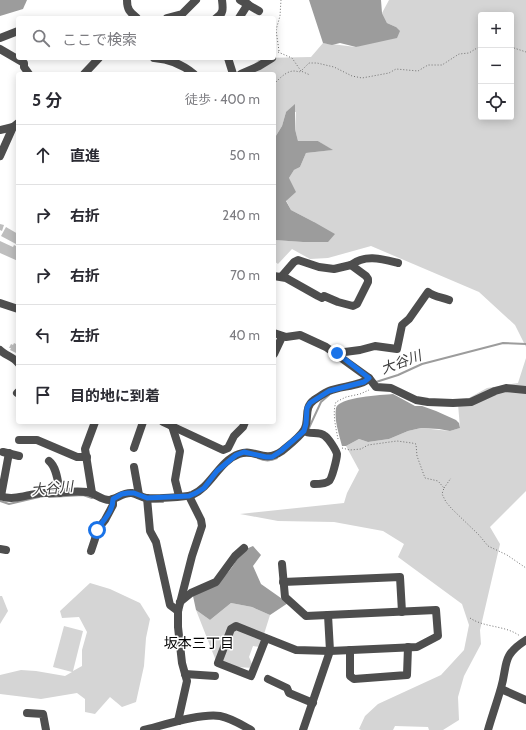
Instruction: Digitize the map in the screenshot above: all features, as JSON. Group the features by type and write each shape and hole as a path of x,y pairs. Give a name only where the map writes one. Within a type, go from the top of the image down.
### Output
{"street":[{"path":"127,0 128,10 135,16"},
{"path":"174,16 182,14 196,0"},
{"path":"218,16 222,12 222,0"},
{"path":"240,16 244,1 259,11"},
{"path":"0,38 16,32"},
{"path":"0,49 16,56"},
{"path":"25,60 24,67 28,72"},
{"path":"86,72 97,60"},
{"path":"170,60 191,72"},
{"path":"229,60 232,72"},
{"path":"246,72 268,60"},
{"path":"0,130 16,125"},
{"path":"0,156 16,127"},
{"path":"278,276 298,260 319,267 334,269 351,265 361,259 376,258 398,263"},
{"path":"278,276 286,278 322,298 324,296 353,306 357,304 368,282 368,279 351,265"},
{"path":"337,353 360,350 374,346 397,349 402,325 409,319 428,292 435,297 440,296 449,300"},
{"path":"0,303 16,308"},
{"path":"276,334 282,337 293,337 300,335 326,347 337,353 372,381 376,387 391,388 416,400 428,402 471,402 495,391 506,388 526,390"},
{"path":"276,350 282,337"},
{"path":"0,350 6,356 16,360"},
{"path":"19,456 6,453 1,496 13,498 41,492 81,492 92,493 103,500 113,499 122,494 128,493 143,497 189,496 204,488 217,471 236,455 244,452 272,457 286,447 304,431 307,408 310,403 329,391 372,381"},
{"path":"92,493 85,449 94,424"},
{"path":"134,448 142,424"},
{"path":"168,424 223,450 228,448 234,436 244,424"},
{"path":"172,426 180,450 175,480 179,496"},
{"path":"304,431 326,436 337,457 331,479 328,482 314,484"},
{"path":"19,440 37,440 77,457 87,457"},
{"path":"228,448 236,455"},
{"path":"49,461 55,470 60,493"},
{"path":"134,467 143,497 150,531 156,542 170,605 178,611"},
{"path":"164,730 175,722 187,688 187,681 180,650 178,611 192,556 202,526 201,520 189,496"},
{"path":"91,551 97,530 105,520 113,505 113,499"},
{"path":"180,602 191,593 216,582 234,556 244,548"},
{"path":"266,638 251,676 218,663 231,629 236,626 266,638 296,650 330,651 418,647 438,636 436,610 306,616 285,597 282,564"},
{"path":"283,582 400,577 402,612"},
{"path":"303,730 330,651 328,615"},
{"path":"488,730 506,662 511,652 525,640"},
{"path":"350,650 350,676 354,679 407,675 408,647"},
{"path":"185,674 216,676"},
{"path":"268,679 287,688 289,692 313,703"},
{"path":"500,689 526,700"},
{"path":"27,713 42,714 46,730"},
{"path":"144,730 175,722 214,716 222,716 251,730"}],"path":[{"path":"276,30 280,16 281,0"},
{"path":"276,36 280,49 276,54"},
{"path":"301,71 309,63 317,63 334,67 352,76 362,78 388,73 396,69 418,71 428,65 442,64 459,54 469,53 478,48"},
{"path":"514,48 526,52"},
{"path":"276,55 292,58 301,71"},
{"path":"276,82 287,73 292,71 301,71 310,75"},
{"path":"338,444 334,407 336,402 370,389 372,381"},
{"path":"341,448 350,450 361,449 368,445 397,441 412,442 416,444 417,456 425,478 438,481 444,488"},
{"path":"451,478 442,494 446,502 488,546 507,555 526,568"},
{"path":"470,618 480,623 513,632 525,640"}],"shaded area":[{"path":"0,0 27,0 23,9 0,16"},
{"path":"309,0 381,0 382,13 387,23 396,27 400,31 397,38 356,47 340,43 332,45 323,43"},
{"path":"389,0 526,0 526,347 515,325 479,292 371,246 328,258 310,259 292,249 278,264 276,262 276,240 303,242 314,222 291,210 286,200 289,178 294,170 300,167 306,153 332,150 318,141 298,141 295,129 296,112 286,112 282,126 276,136 276,72 244,72 259,60 276,60 276,58 311,57 323,43 356,47 396,27 387,23 382,13"},
{"path":"295,104 295,129 298,141 318,141 333,150 306,153 300,167 294,170 289,178 296,192 286,201 291,210 335,234 328,242 276,240 276,136 282,126 286,112"},
{"path":"526,358 526,491 490,527 500,544 480,630 481,644 464,676 458,697 459,720 443,730 429,730 428,727 395,726 393,730 361,730 359,729 365,716 378,704 441,675 464,650 469,625 462,604 398,557 404,544 383,531 334,522 278,521 240,514 344,503 347,493 359,470 346,446 359,439 368,442 389,439 408,431 421,428 450,431 460,428 458,404 487,388 518,383"},
{"path":"393,394 415,406 422,406 456,420 459,423 460,428 450,431 421,428 408,431 389,439 368,442 359,439 346,446 342,446 336,417 336,408 339,404 362,397"},
{"path":"253,546 261,555 253,566 261,584 288,603 270,615 252,607 231,603 210,620 196,610 193,596 221,579 229,571 241,554"},
{"path":"90,583 110,589 140,603 150,619 146,638 144,666 136,702 122,707 110,697 95,714 85,712 85,699 77,693 41,699 0,694 0,675 21,670 65,676 72,672 53,667 64,626 83,631 73,671 82,666 82,650 87,632 79,617 62,618 60,611"},
{"path":"0,596 2,596 8,611 0,624"},
{"path":"231,603 252,607 270,615 260,647 253,646 249,657 254,668 218,666 196,610 210,620"}],"building":[{"path":"0,224 4,225 2,231 0,230"},
{"path":"6,227 16,233 16,244 1,236"},
{"path":"0,241 13,247 14,245 16,246 16,260 0,253"},
{"path":"14,343 16,344 16,353 9,348 11,344 13,345"}],"waterway":[{"name":"大谷川","path":"376,382 398,375 422,364 503,343 526,344"},
{"name":"大谷川","path":"308,430 321,402 329,395"},
{"name":"大谷川","path":"258,458 263,460 272,460 277,458"},
{"name":"大谷川","path":"49,497 83,495 92,498"},
{"name":"大谷川","path":"0,501 9,504 39,497"},
{"name":"大谷川","path":"149,502 163,502"}],"district":[{"name":"坂本三丁目","path":"199,643"}],"route":[{"path":"97,530 105,520 113,505 113,499 122,494 134,493 147,498 189,496 204,488 217,471 236,455 244,452 272,457 281,451 304,431 307,408 310,403 329,391 364,382 369,378 337,353"}]}
